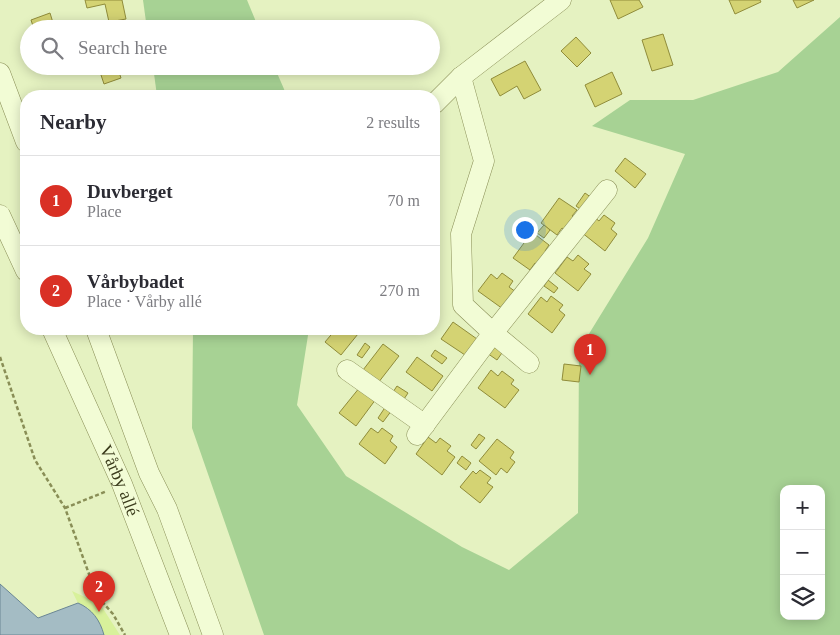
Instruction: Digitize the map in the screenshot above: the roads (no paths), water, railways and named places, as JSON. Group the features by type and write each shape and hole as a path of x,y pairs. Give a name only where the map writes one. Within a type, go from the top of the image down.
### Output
{"street":[{"path":"440,98 461,77 561,0"},
{"path":"0,73 20,126"},
{"path":"461,77 484,162 461,234 463,305 529,363"},
{"path":"347,370 421,430 493,333 607,190"},
{"path":"0,215 20,258"},
{"name":"Vårby allé","path":"55,335 122,484 180,635"},
{"name":"Vårby allé","path":"98,335 149,474 167,509 213,635"}],"water":[{"path":"0,584 38,618 78,603 95,616 104,635 0,635"}],"place":[{"name":"Duvberget","path":"590,375"},
{"name":"Vårbybadet","path":"99,612"}]}
